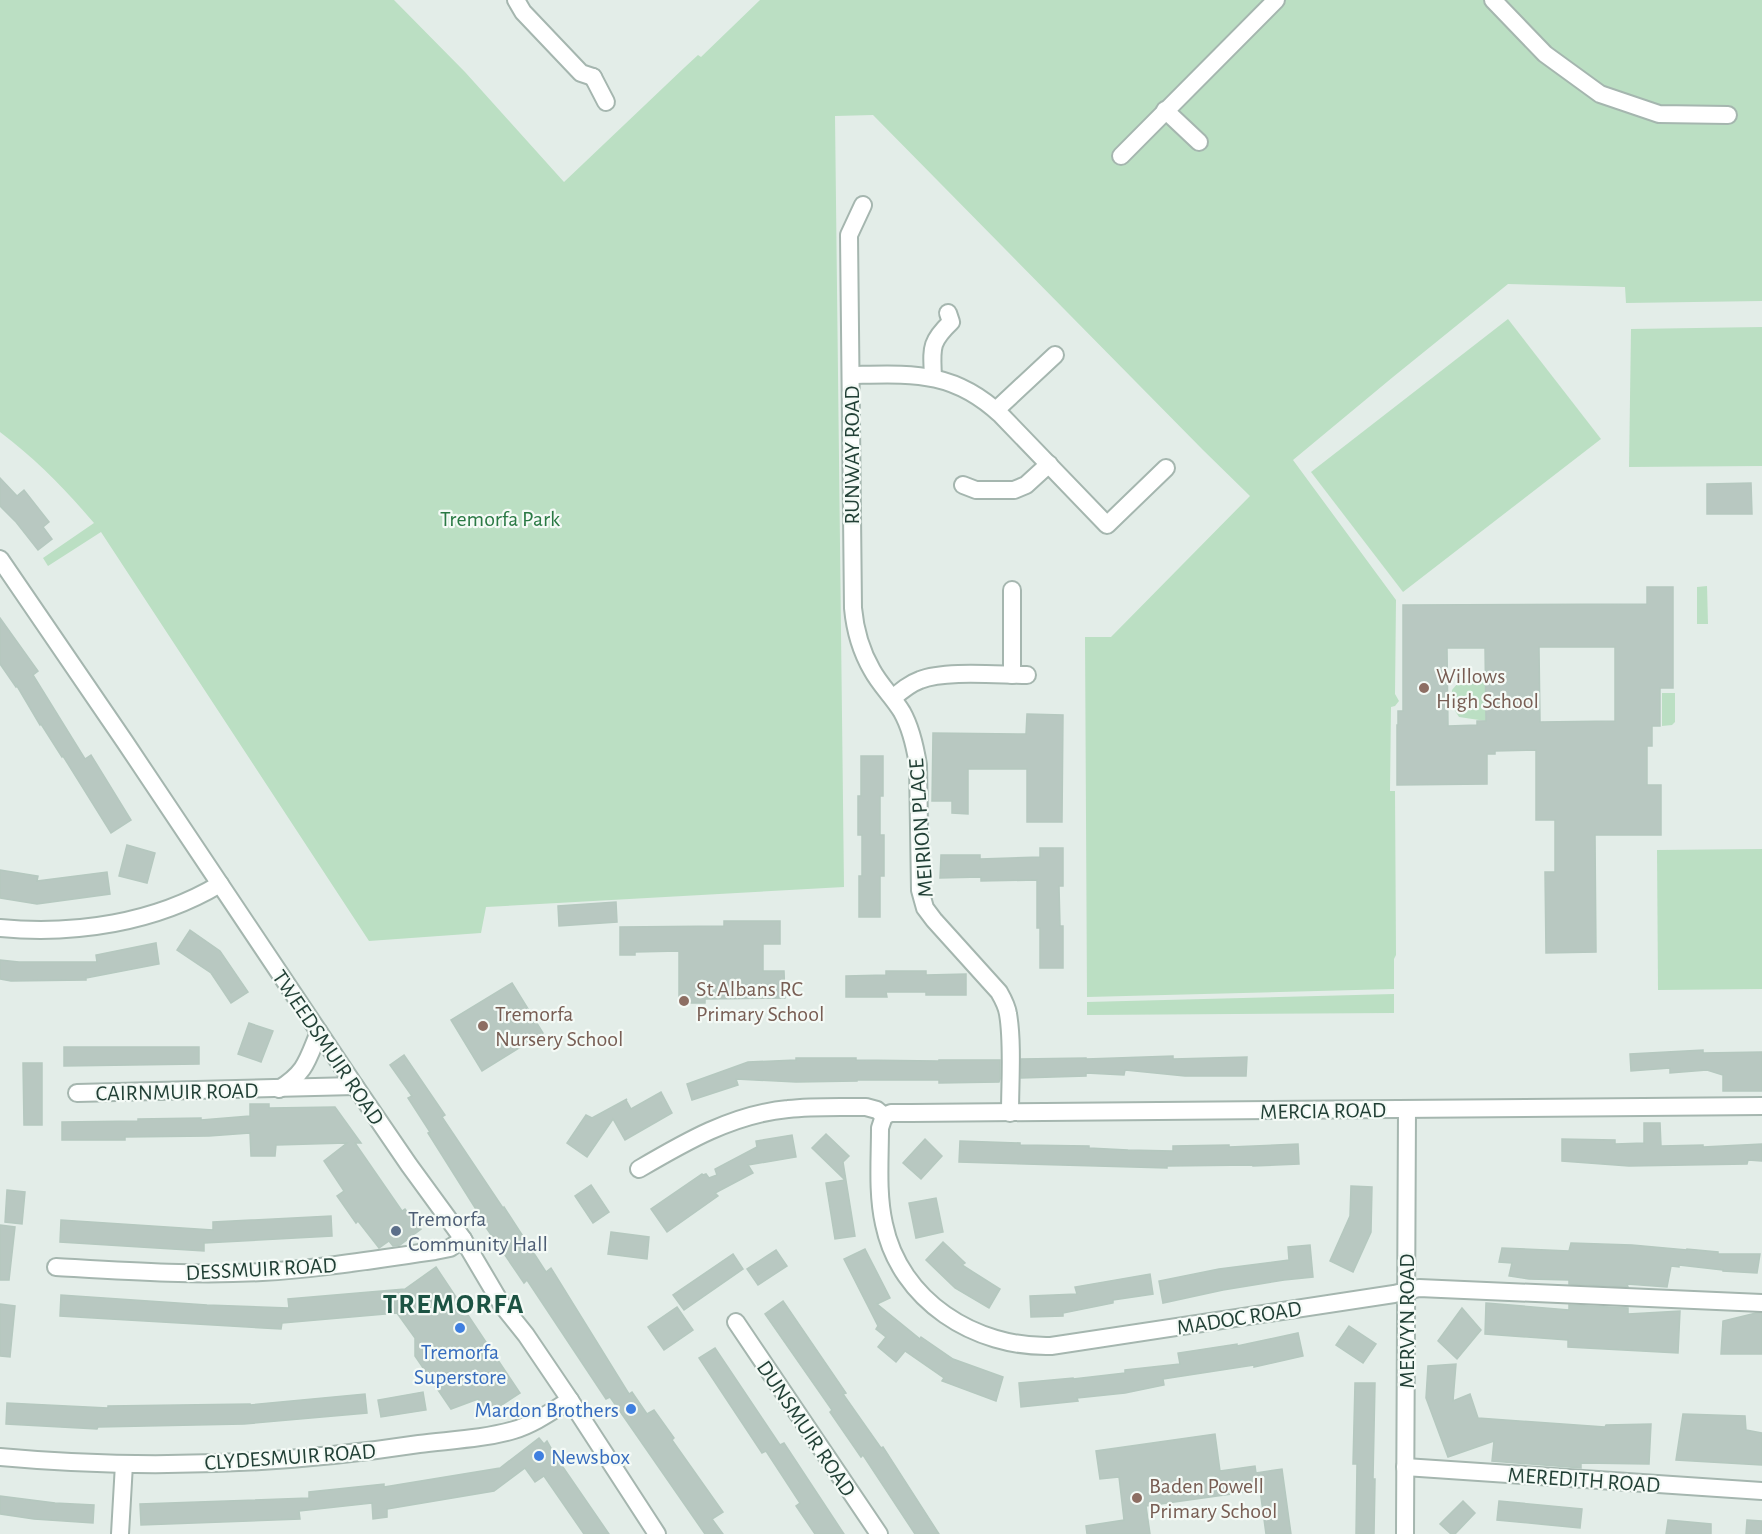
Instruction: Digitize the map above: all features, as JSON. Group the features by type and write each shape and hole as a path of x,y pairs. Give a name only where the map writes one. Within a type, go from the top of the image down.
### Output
{"street":[{"path":"516,0 523,12 581,73 597,72 606,102"},
{"path":"1121,156 1276,0"},
{"path":"1493,0 1545,54 1600,94 1659,114 1728,115"},
{"path":"1165,110 1199,142"},
{"name":"RUNWAY ROAD","path":"863,206 849,234 853,608 854,624 864,653 871,669 892,698"},
{"path":"933,378 934,342 951,322 948,313"},
{"path":"996,410 1055,356"},
{"path":"851,375 907,375 933,378 965,388 988,402 1107,525 1166,468"},
{"path":"963,484 976,490 1014,490 1026,485 1049,464"},
{"name":"TWEEDSMUIR ROAD","path":"0,559 355,1086 463,1239 508,1315 526,1335 657,1534"},
{"path":"892,698 919,680 934,675 1019,675 1012,590"},
{"name":"MEIRION PLACE","path":"892,698 902,712 910,731 916,755 920,891 923,902 934,920 999,992 1005,1002 1009,1028 1010,1113"},
{"path":"0,928 55,930 118,922 150,915 175,906 220,884"},
{"name":"CAIRNMUIR ROAD","path":"278,1089 300,1073 309,1059 319,1032"},
{"name":"CAIRNMUIR ROAD","path":"77,1093 355,1086"},
{"name":"MERCIA ROAD","path":"884,1116 891,1113 1762,1106"},
{"path":"639,1169 710,1130 763,1113 806,1108 866,1107 877,1110 884,1116"},
{"name":"MERVYN ROAD","path":"1405,1534 1407,1109"},
{"name":"MADOC ROAD","path":"884,1116 880,1128 881,1209 891,1250 900,1269 931,1304 967,1328 994,1339 1021,1345 1051,1346 1406,1292 1419,1288 1762,1302"},
{"name":"DESSMUIR ROAD","path":"56,1267 118,1271 260,1272 307,1269 435,1251 450,1248 463,1239"},
{"name":"DUNSMUIR ROAD","path":"736,1322 879,1534"},
{"name":"CLYDESMUIR ROAD","path":"0,1457 81,1463 180,1464 274,1460 378,1450 470,1439 520,1428 570,1400"},
{"path":"120,1534 124,1464"},
{"name":"MEREDITH ROAD","path":"1405,1467 1762,1491"}],"green space":[{"name":"Tremorfa Park","path":"0,0 394,0 465,72 564,182 685,67 698,55 701,57 760,0 1762,0 1762,301 1626,303 1625,287 1508,284 1293,460 1396,600 1395,694 1399,701 1391,707 1390,791 1395,791 1396,955 1394,989 1087,997 1085,637 1111,637 1250,496 873,115 835,116 844,887 486,907 481,933 369,941 101,532 48,566 43,558 94,523 50,475 0,432"},
{"path":"1508,319 1601,439 1403,592 1311,472"},
{"path":"1762,327 1762,466 1629,467 1631,329"},
{"path":"1707,586 1708,624 1697,624 1697,587"},
{"path":"1485,682 1486,721 1459,717 1452,706 1452,690 1458,683"},
{"path":"1662,693 1675,693 1675,722 1672,725 1662,726"},
{"path":"1762,849 1762,989 1658,990 1657,850"},
{"path":"1394,994 1394,1013 1087,1015 1087,1002"}],"building":[{"path":"0,478 17,496 24,490 49,522 43,527 52,539 38,550 0,506"},
{"path":"1751,483 1752,514 1707,514 1707,484"},
{"path":"1647,587 1673,587 1673,688 1660,688 1660,726 1652,726 1652,746 1647,746 1647,785 1661,785 1661,835 1595,835 1596,952 1546,953 1545,872 1555,872 1555,820 1536,820 1536,750 1495,751 1495,754 1487,754 1487,784 1397,785 1398,711 1403,711 1403,605 1647,604","holes":["1539,647 1615,647 1615,721 1540,722","1447,648 1485,648 1486,721 1477,721 1477,725 1448,726"]},
{"path":"0,618 38,671 33,675 85,759 91,755 131,820 111,833 63,756 0,664"},
{"path":"1027,714 1063,715 1062,822 1027,822 1027,769 968,769 968,814 952,813 952,801 932,801 933,733 1026,734"},
{"path":"861,756 883,756 880,835 884,835 884,876 880,876 880,917 859,917 862,835 858,835 858,796 861,796"},
{"path":"127,845 155,853 147,883 119,876"},
{"path":"1040,848 1063,848 1063,886 1059,886 1060,926 1063,926 1063,968 1040,968 1037,880 981,881 981,877 940,878 941,855 980,855 980,859 1040,857"},
{"path":"0,870 38,876 37,881 107,872 110,894 37,904 0,898"},
{"path":"616,902 617,922 559,926 558,906"},
{"path":"724,921 780,921 780,944 763,944 763,971 784,971 785,998 705,999 705,1003 679,1003 679,951 635,952 635,955 620,955 620,927 724,926"},
{"path":"190,930 220,951 248,992 231,1003 211,973 177,950"},
{"path":"156,943 159,964 86,978 86,980 11,981 0,979 0,960 97,962 96,955"},
{"path":"886,971 926,971 926,975 966,974 966,995 886,992 887,997 846,997 846,976 886,975"},
{"path":"512,983 543,1033 482,1071 451,1020"},
{"path":"249,1023 273,1031 261,1062 238,1054"},
{"path":"64,1047 199,1047 199,1064 64,1066"},
{"path":"1703,1050 1703,1053 1762,1052 1762,1091 1723,1091 1723,1075 1707,1070 1670,1073 1670,1068 1631,1071 1630,1054"},
{"path":"404,1055 445,1115 442,1117 546,1272 551,1268 629,1394 632,1392 647,1414 654,1410 674,1438 672,1440 723,1512 712,1519 723,1534 705,1534 610,1397 606,1399 527,1280 524,1283 483,1223 408,1098 412,1096 390,1065"},
{"path":"1173,1056 1173,1059 1247,1057 1246,1076 1185,1076 1125,1070 1124,1075 1086,1073 1086,1076 1021,1078 1021,1059"},
{"path":"796,1058 1000,1060 1000,1079 999,1082 939,1083 939,1080 796,1082 736,1079 738,1085 692,1100 687,1084 748,1062 796,1060"},
{"path":"23,1063 42,1063 42,1125 24,1125"},
{"path":"661,1092 672,1113 625,1140 613,1119 587,1157 567,1143 586,1115 592,1118 627,1099 631,1109"},
{"path":"250,1104 269,1104 269,1108 335,1107 361,1143 355,1143 402,1211 405,1209 421,1229 400,1245 393,1246 389,1241 379,1248 358,1221 356,1223 337,1196 344,1191 324,1161 347,1143 276,1145 275,1156 251,1156 250,1133 125,1137 125,1140 62,1140 62,1122 201,1118 201,1120 250,1116"},
{"path":"1644,1123 1660,1123 1661,1146 1703,1145 1703,1147 1762,1144 1762,1161 1748,1160 1747,1164 1629,1166 1562,1161 1562,1139 1615,1140 1615,1144 1644,1143"},
{"path":"826,1134 849,1156 843,1162 855,1236 835,1239 826,1183 845,1180 812,1148"},
{"path":"792,1135 796,1157 748,1165 753,1173 715,1193 718,1196 667,1232 651,1209 702,1174 706,1174 709,1178 717,1175 715,1169 757,1147 756,1141"},
{"path":"925,1139 942,1156 921,1179 903,1163"},
{"path":"960,1141 1173,1151 1173,1146 1229,1145 1229,1147 1298,1144 1299,1164 1167,1166 1167,1168 959,1162"},
{"path":"591,1185 609,1212 593,1223 575,1196"},
{"path":"1351,1186 1372,1187 1371,1232 1353,1272 1330,1261 1350,1216"},
{"path":"7,1190 25,1192 22,1224 5,1222"},
{"path":"936,1198 943,1232 916,1238 909,1203"},
{"path":"331,1216 332,1236 204,1243 204,1251 60,1242 61,1220 213,1230 213,1222"},
{"path":"0,1225 15,1227 9,1280 0,1280"},
{"path":"611,1232 649,1237 647,1259 608,1254"},
{"path":"943,1242 965,1263 962,1265 1000,1289 989,1308 955,1288 926,1260"},
{"path":"1571,1243 1687,1249 1718,1252 1718,1254 1760,1254 1757,1273 1671,1266 1667,1287 1569,1284 1569,1280 1529,1279 1509,1276 1512,1263 1499,1262 1502,1248 1569,1251"},
{"path":"1310,1245 1313,1277 1223,1290 1163,1303 1159,1281 1219,1269 1289,1260 1288,1247"},
{"path":"865,1249 890,1298 877,1304 920,1339 921,1337 953,1359 1003,1377 996,1401 942,1381 944,1378 905,1351 896,1362 878,1347 886,1337 876,1329 878,1326 844,1259"},
{"path":"776,1250 787,1266 758,1285 747,1269"},
{"path":"733,1254 743,1269 684,1310 673,1295"},
{"path":"436,1267 520,1393 488,1414 478,1399 451,1409 415,1356 415,1338 397,1313 282,1323 281,1329 60,1316 61,1295 289,1308 288,1299 405,1289"},
{"path":"1150,1274 1153,1294 1113,1300 1113,1303 1063,1313 1063,1316 1031,1317 1030,1296 1077,1294 1075,1287"},
{"path":"783,1301 846,1393 843,1394 881,1448 883,1447 939,1534 915,1534 863,1455 861,1457 830,1412 832,1410 765,1314"},
{"path":"1486,1303 1569,1310 1569,1305 1628,1308 1628,1314 1680,1311 1678,1353 1568,1347 1568,1340 1485,1334"},
{"path":"0,1304 15,1306 10,1357 0,1356"},
{"path":"677,1307 693,1330 664,1350 648,1327"},
{"path":"1462,1308 1481,1330 1457,1359 1438,1341"},
{"path":"1762,1313 1762,1354 1721,1354 1723,1321"},
{"path":"1349,1326 1376,1344 1363,1363 1336,1345"},
{"path":"1298,1333 1303,1356 1254,1367 1254,1365 1163,1379 1164,1385 1125,1393 1021,1407 1019,1383 1125,1373 1125,1370 1180,1364 1178,1353 1237,1344 1237,1346"},
{"path":"715,1348 780,1445 784,1443 844,1534 815,1534 796,1506 800,1503 766,1451 762,1453 699,1358"},
{"path":"1456,1364 1453,1401 1470,1394 1478,1418 1605,1427 1606,1425 1651,1424 1649,1464 1581,1463 1581,1468 1492,1461 1494,1441 1448,1457 1426,1398 1428,1366"},
{"path":"1355,1383 1375,1383 1374,1534 1356,1534 1357,1464 1353,1464"},
{"path":"423,1392 426,1410 381,1417 378,1400"},
{"path":"365,1394 367,1413 244,1424 98,1427 97,1429 6,1424 7,1403 108,1408 108,1406 250,1405"},
{"path":"1683,1414 1745,1416 1746,1430 1762,1433 1762,1465 1676,1460"},
{"path":"1215,1434 1220,1471 1255,1466 1256,1473 1282,1469 1291,1534 1266,1534 1260,1490 1146,1506 1150,1534 1087,1534 1086,1526 1124,1520 1119,1477 1100,1479 1096,1451"},
{"path":"539,1438 544,1444 547,1441 609,1534 584,1534 544,1476 535,1482 525,1468 494,1491 387,1509 387,1517 373,1519 372,1503 299,1511 300,1519 141,1525 140,1504 309,1498 309,1492 384,1484 384,1487 500,1468"},
{"path":"0,1496 94,1505 93,1523 0,1514"},
{"path":"1463,1501 1475,1513 1455,1534 1451,1534 1440,1524"},
{"path":"1499,1501 1582,1509 1580,1528 1497,1520"},
{"path":"1668,1520 1711,1524 1711,1534 1666,1534"},
{"path":"1747,1520 1762,1521 1762,1534 1746,1534"}],"place":[{"name":"Willows High School","path":"1424,688"},
{"name":"St Albans RC Primary School","path":"684,1001"},
{"name":"Tremorfa Nursery School","path":"483,1026"},
{"name":"Tremorfa Community Hall","path":"396,1231"},
{"name":"Tremorfa Superstore","path":"460,1328"},
{"name":"Mardon Brothers","path":"631,1409"},
{"name":"Newsbox","path":"539,1456"},
{"name":"Baden Powell Primary School","path":"1137,1498"}],"district":[{"name":"TREMORFA","path":"454,1303"}]}
